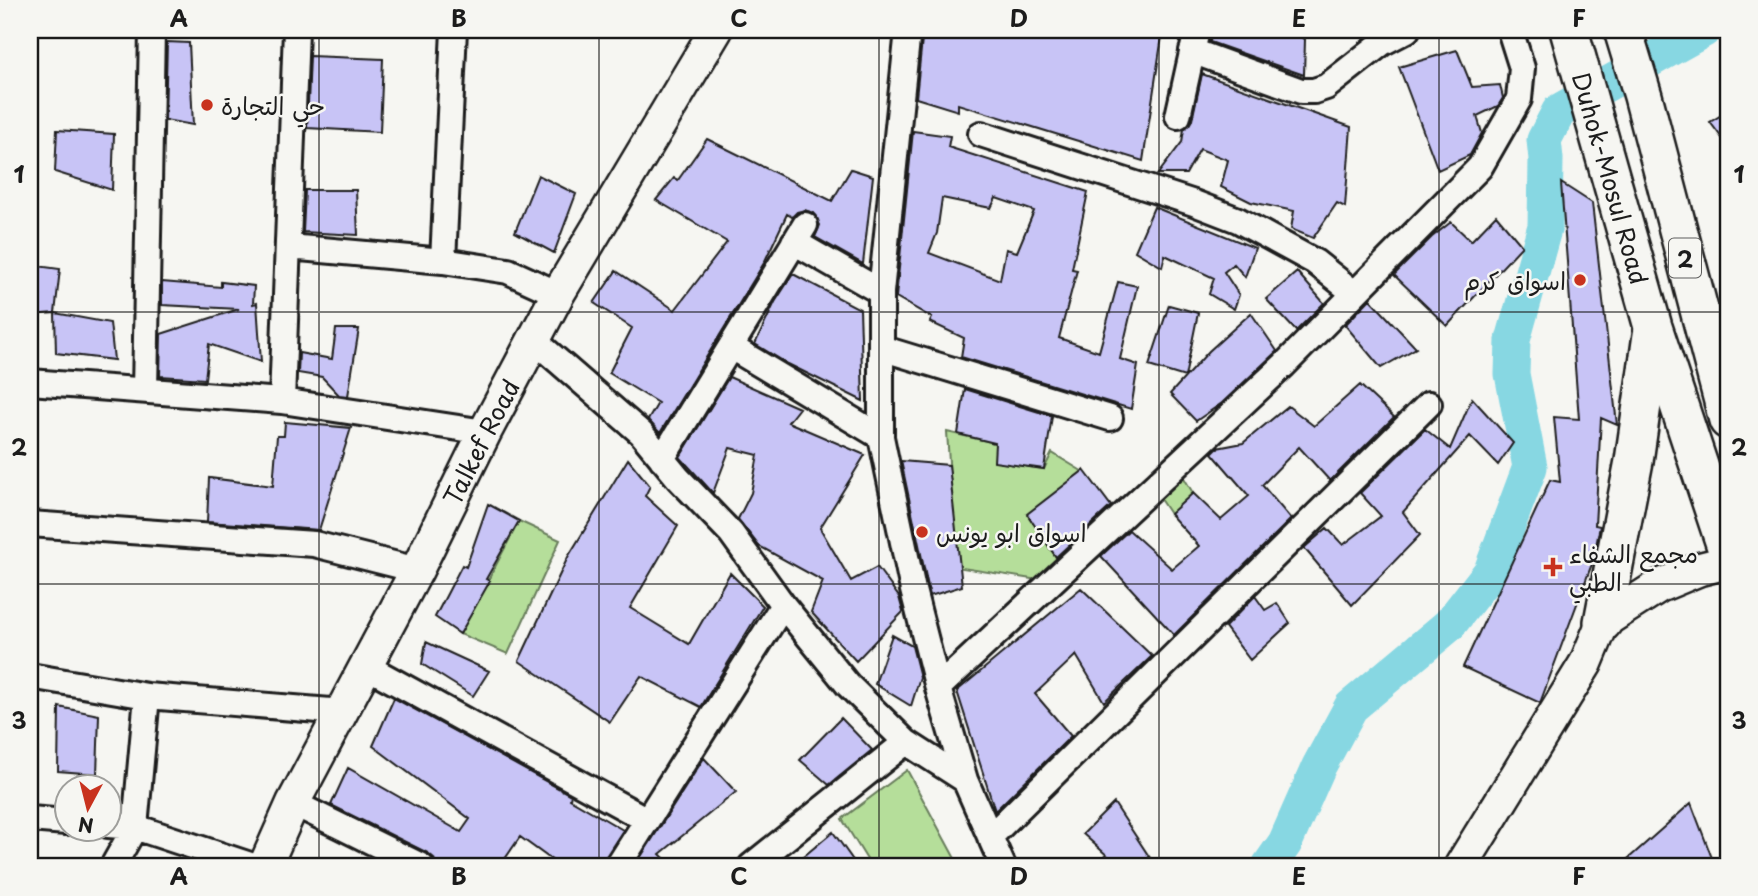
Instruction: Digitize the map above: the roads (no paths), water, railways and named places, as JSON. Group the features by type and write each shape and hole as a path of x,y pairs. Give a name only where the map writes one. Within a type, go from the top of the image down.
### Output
{"highway":[{"name":"2","path":"1625,36 1716,329 1728,420"},
{"name":"Duhok-Mosul Road","path":"1574,47 1653,327"},
{"name":"2","path":"1653,327 1728,553"},
{"path":"1603,622 1634,461 1653,327"}],"main road":[{"name":"Talkef Road","path":"265,866 293,803 343,712 364,665 417,569 558,294 716,30"},
{"path":"1461,866 1586,663 1603,622 1659,586 1700,569 1728,562"}],"street":[{"path":"145,390 152,30"},
{"path":"282,401 296,30"},
{"path":"443,261 454,30"},
{"path":"709,30 716,30"},
{"path":"908,30 881,292 881,437 910,578 938,688 965,779 1003,866"},
{"path":"1178,116 1195,40 1301,91 1314,91 1326,87 1382,43 1407,30"},
{"path":"938,688 1284,365 1480,167 1518,99 1522,68 1510,30"},
{"path":"981,135 1194,203 1238,220 1315,262 1354,293"},
{"path":"662,459 799,233 881,292"},
{"path":"289,247 443,261 508,271 558,294"},
{"path":"535,341 641,433 731,533 783,605 848,685 906,742 965,779"},
{"path":"730,347 881,437"},
{"path":"881,348 1110,418"},
{"path":"30,382 282,401 485,432"},
{"path":"990,837 1429,404"},
{"path":"30,524 314,544 417,569"},
{"path":"618,866 783,605"},
{"path":"364,665 647,820"},
{"path":"30,676 147,696 343,712"},
{"path":"113,866 135,827 147,696"},
{"path":"751,866 906,742"},
{"path":"293,803 421,866"},
{"path":"30,819 52,821"},
{"path":"122,826 135,827 253,866"}],"waterway":[{"path":"1269,866 1285,843 1319,766 1351,707 1449,625 1491,571 1530,467 1512,374 1513,340 1545,226 1544,140 1559,111 1704,30"}],"place":[{"name":"حي التجارة","path":"207,105"},
{"name":"اسواق كرم","path":"1580,280"},
{"name":"اسواق ابو يونس","path":"922,532"},
{"name":"مجمع الشفاء الطبي","path":"1553,567"}]}
